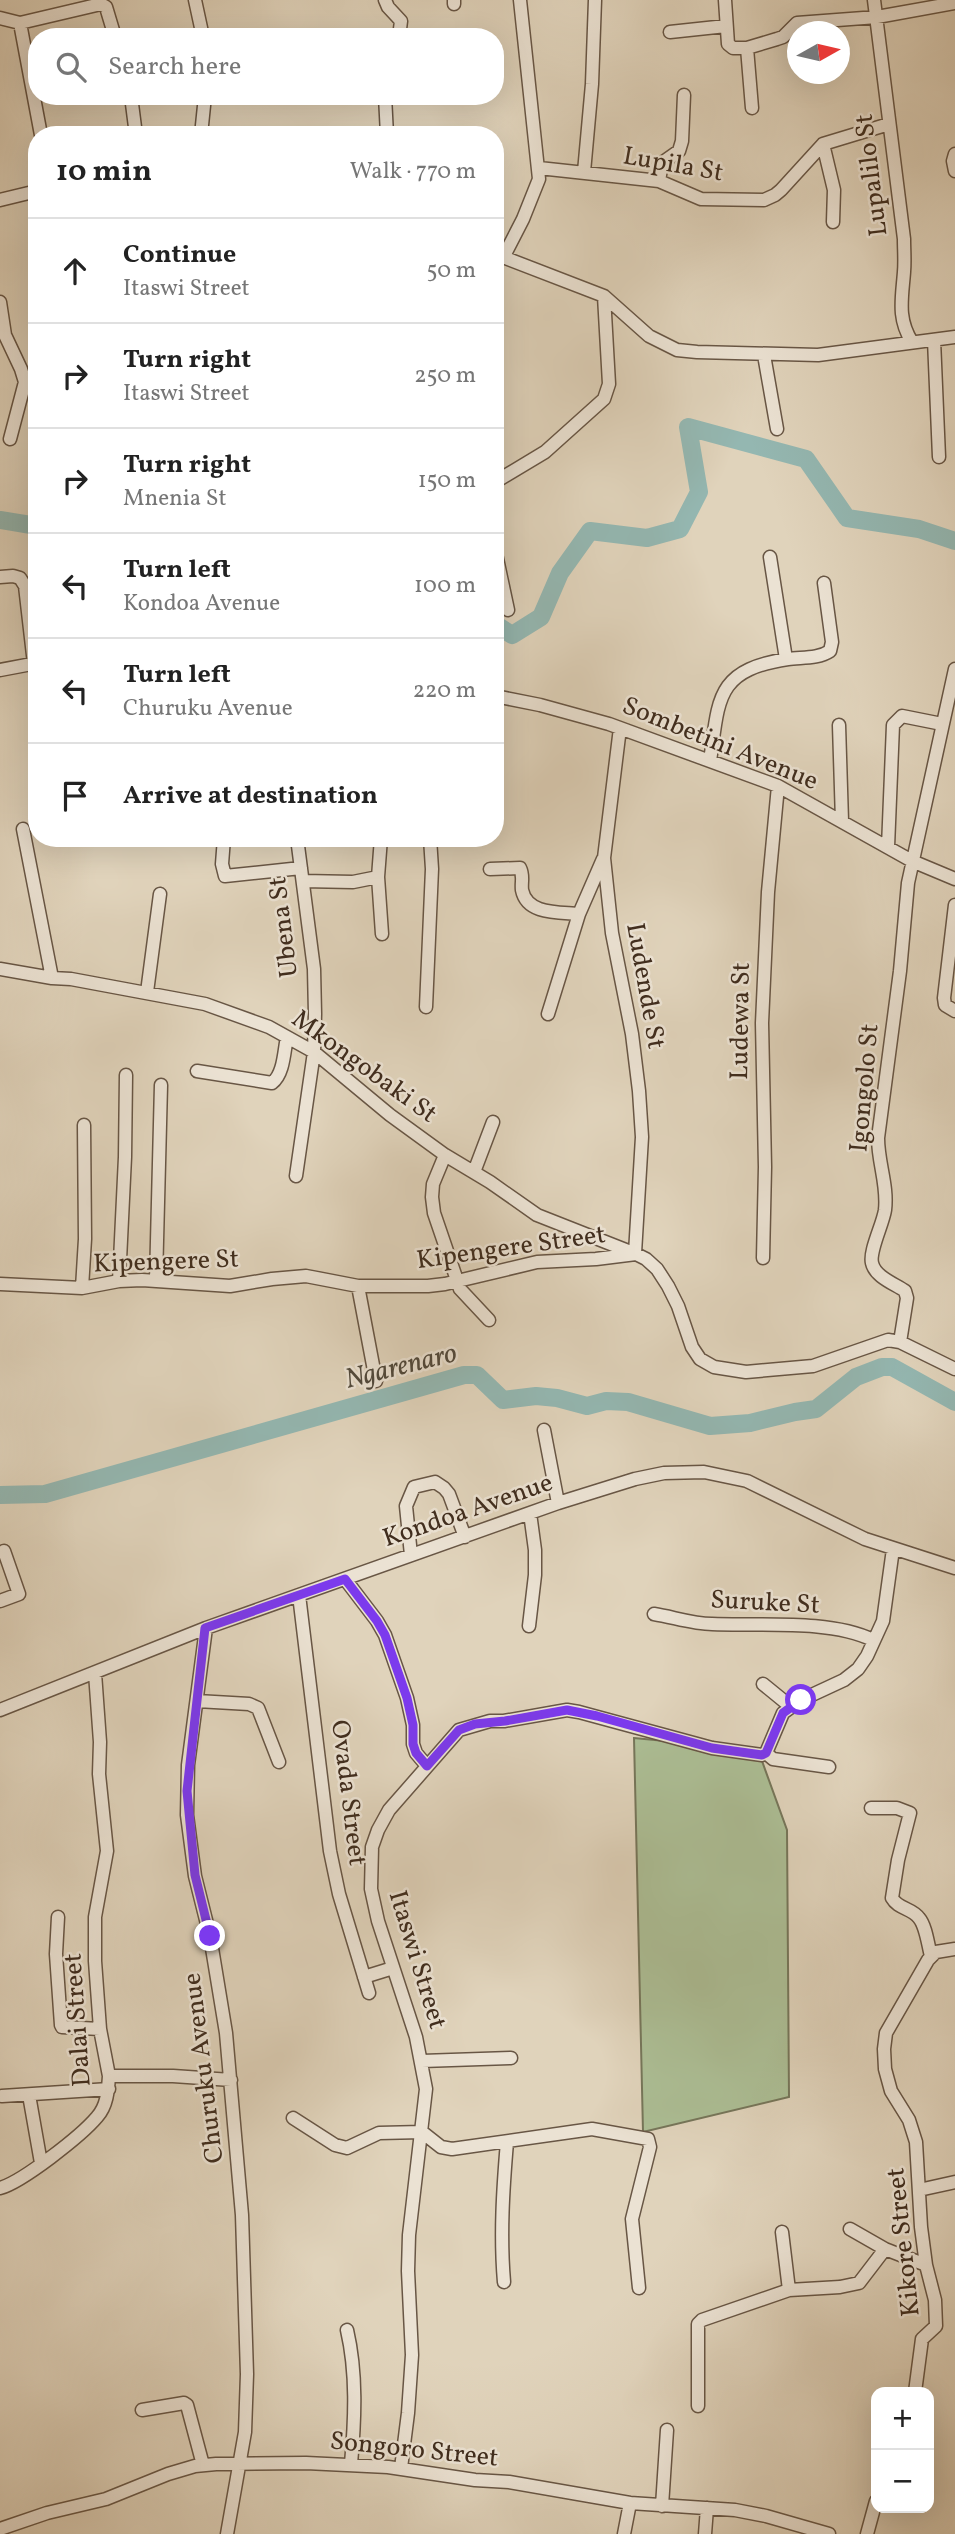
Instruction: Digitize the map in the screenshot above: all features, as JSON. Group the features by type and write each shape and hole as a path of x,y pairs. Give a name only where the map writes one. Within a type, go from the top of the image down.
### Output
{"street":[{"path":"195,0 201,28"},
{"path":"385,0 388,7 399,16 401,28"},
{"path":"504,243 536,188 539,168 520,0"},
{"path":"584,172 592,84 595,0"},
{"path":"725,0 730,46 747,48 783,37 797,23 877,17 954,5"},
{"name":"Lupalilo St","path":"874,0 904,239 901,317 912,342"},
{"path":"0,18 11,23 20,23 101,4 106,7 113,28"},
{"path":"20,23 28,66"},
{"path":"670,32 726,26"},
{"path":"747,48 752,108"},
{"path":"659,181 662,163 677,154 682,141 684,96"},
{"path":"35,105 39,126"},
{"path":"132,105 135,126"},
{"path":"202,126 204,105"},
{"path":"385,105 387,126"},
{"path":"833,222 834,190 823,144 889,124"},
{"name":"Lupila St","path":"539,168 659,181 701,199 770,198 781,190 823,144"},
{"path":"955,154 955,171"},
{"path":"0,200 28,193"},
{"path":"504,255 604,296 660,344 677,349 764,355 818,355 955,337"},
{"path":"504,477 545,452 604,399 609,384 604,296"},
{"path":"0,302 5,335 25,382 10,439"},
{"path":"934,340 939,457"},
{"path":"764,355 777,429"},
{"path":"770,557 786,659"},
{"path":"0,577 20,578 25,586 28,609"},
{"path":"710,761 720,701 730,682 758,665 830,651 832,642 824,583"},
{"path":"504,591 508,610"},
{"path":"0,670 28,665"},
{"path":"912,861 955,669"},
{"name":"Sombetini Avenue","path":"504,698 540,705 620,728 778,786 912,861 955,879"},
{"path":"888,846 893,725 902,716 942,724"},
{"path":"839,724 842,821"},
{"name":"Ludende St","path":"620,728 604,859 612,933 632,1034 639,1091 642,1137 635,1253"},
{"name":"Ludewa St","path":"763,1258 765,1167 762,1023 768,892 778,786"},
{"path":"23,829 52,978"},
{"path":"223,847 222,864 225,876 302,874 353,882 378,877"},
{"name":"Ubena St","path":"296,1176 314,1052 314,969 298,847"},
{"path":"380,847 378,877 382,933"},
{"path":"426,1007 431,847"},
{"path":"548,1014 579,914 604,859"},
{"name":"Igongolo St","path":"900,1342 907,1298 905,1291 878,1273 872,1266 872,1260 885,1211 885,1188 878,1154 878,1138 912,861"},
{"path":"490,869 520,869 523,892 530,904 544,911 579,914"},
{"path":"147,992 160,894"},
{"path":"955,905 944,998 945,1005 955,1011"},
{"name":"Mkongobaki St","path":"0,969 205,1004 269,1027 314,1052 374,1103 445,1155 537,1215 635,1253"},
{"path":"197,1071 272,1083 280,1073 287,1037"},
{"path":"119,1281 125,1075"},
{"path":"156,1280 161,1085"},
{"path":"474,1172 493,1122"},
{"path":"82,1288 85,1239 84,1125"},
{"path":"445,1155 438,1168 432,1197 434,1213 463,1295 489,1320"},
{"name":"Kipengere Street","path":"291,1277 326,1279 358,1286 428,1286 537,1262 597,1259 635,1253 657,1269 678,1306 692,1347 700,1359 714,1367 746,1371 813,1366 878,1342 900,1342"},
{"name":"Kipengere St","path":"0,1284 82,1288 119,1281 156,1280 230,1286 291,1277"},
{"path":"358,1286 376,1381"},
{"path":"900,1342 955,1369"},
{"path":"544,1430 558,1503"},
{"name":"Kondoa Avenue","path":"0,1710 205,1628 558,1503 635,1479 684,1471 704,1472 747,1481 855,1534 892,1549 955,1568"},
{"path":"411,1555 406,1506 414,1488 435,1482 444,1488 466,1536"},
{"path":"529,1626 535,1563 530,1513"},
{"path":"766,1753 783,1713 790,1706 844,1680 858,1669 886,1609 892,1549"},
{"path":"0,1601 15,1597 20,1592 4,1551"},
{"path":"345,1579 385,1635 407,1698 413,1725 413,1744 416,1753 427,1766"},
{"name":"Ovada Street","path":"299,1595 330,1851 339,1894 369,1993"},
{"name":"Suruke St","path":"654,1614 699,1623 849,1631 873,1640"},
{"name":"Churuku Avenue","path":"205,1628 188,1765 187,1815 195,1875 210,1936 222,2004 231,2080 242,2215 247,2374 247,2415 227,2534"},
{"name":"Dalai Street","path":"0,2188 12,2184 76,2137 98,2117 106,2101 109,2083 96,1998 95,1917 107,1851 99,1774 100,1742 95,1673"},
{"path":"763,1684 790,1706"},
{"path":"197,1701 249,1704 258,1708 279,1762"},
{"name":"Itaswi Street","path":"401,2468 412,2356 409,2235 426,2089 422,2060 378,1921 371,1889 372,1847 389,1810 459,1730 475,1724 567,1710 712,1748 762,1755 766,1753 773,1759 829,1768"},
{"path":"871,1808 897,1808 910,1813 892,1898 897,1905 911,1911 920,1919 931,1956 936,1952 955,1949"},
{"path":"58,1917 55,1954 62,2028 100,2029"},
{"name":"Kikore Street","path":"916,2387 922,2339 936,2326 935,2300 926,2265 914,2135 909,2120 889,2085 884,2040 910,1989 931,1956"},
{"path":"364,1977 393,1968"},
{"path":"422,2060 511,2058"},
{"path":"2,2096 29,2095 173,2076 231,2080"},
{"path":"29,2095 41,2163"},
{"path":"293,2118 335,2145 347,2148 379,2133 422,2132 441,2147 452,2150 592,2129 648,2140 650,2142 632,2219 639,2288"},
{"path":"504,2282 501,2250 502,2199 507,2143"},
{"path":"919,2190 955,2182"},
{"path":"850,2229 885,2249 926,2265"},
{"path":"782,2232 789,2290"},
{"path":"698,2406 698,2324 709,2316 789,2290 859,2283 885,2249"},
{"path":"347,2330 351,2345 355,2406 351,2463"},
{"path":"142,2410 184,2403 187,2405 203,2465"},
{"path":"662,2506 667,2430"},
{"name":"Songoro Street","path":"0,2529 47,2513 106,2499 168,2474 203,2465 351,2463 509,2482 630,2503 752,2513 829,2534"},
{"path":"624,2534 630,2503"},
{"path":"705,2534 707,2508"},
{"path":"867,2534 873,2513"}],"green space":[{"path":"634,1738 758,1750 787,1830 789,2097 643,2132"}],"waterway":[{"path":"504,630 512,635 541,617 560,573 590,531 647,538 680,529 699,492 688,427 806,459 847,518 919,529 955,541"},
{"path":"0,520 28,525"},
{"name":"Ngarenaro","path":"0,1495 45,1494 464,1375 477,1375 503,1400 536,1396 587,1406 606,1401 628,1402 710,1426 750,1423 816,1409 856,1377 882,1367 892,1367 955,1402"}],"route":[{"path":"210,1936 195,1875 187,1815 188,1765 201,1680 205,1628 345,1579 385,1635 407,1698 413,1725 413,1744 420,1760 427,1766 459,1730 490,1721 505,1721 567,1710 712,1748 762,1755 769,1748 783,1713 801,1700"}]}
